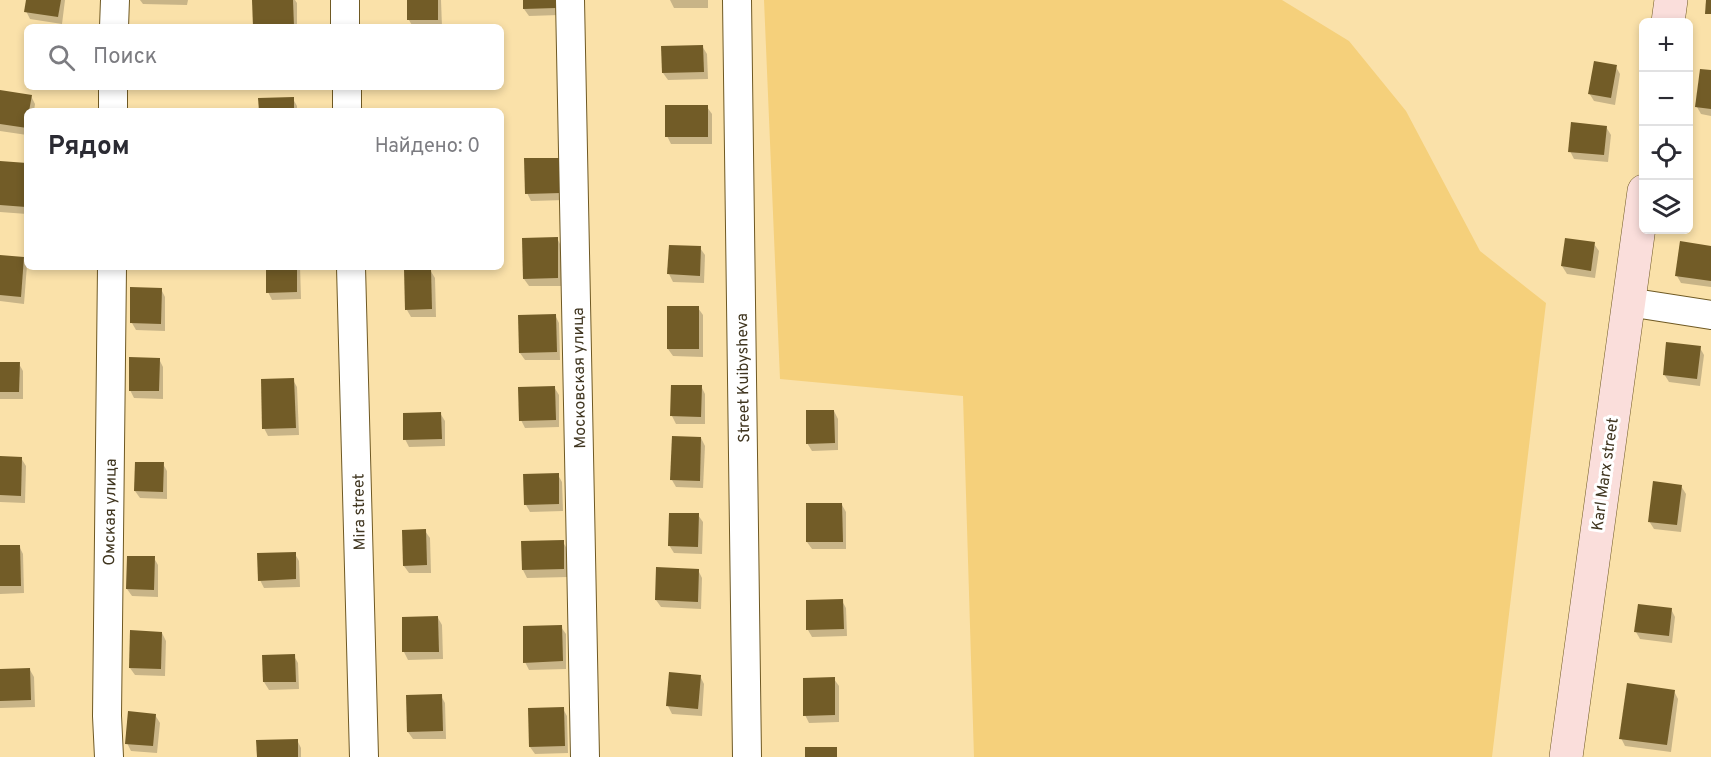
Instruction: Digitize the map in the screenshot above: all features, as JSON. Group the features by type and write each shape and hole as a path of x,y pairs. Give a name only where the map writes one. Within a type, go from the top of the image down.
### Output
{"main road":[{"path":"1669,18 1671,0"},
{"name":"Karl Marx street","path":"1566,757 1639,226"}],"street":[{"path":"114,24 115,0"},
{"path":"345,0 345,24"},
{"name":"Московская улица","path":"570,0 585,757"},
{"name":"Street Kuibysheva","path":"737,0 747,757"},
{"path":"113,90 113,108"},
{"path":"346,90 347,108"},
{"name":"Омская улица","path":"109,757 107,716 112,270"},
{"name":"Mira street","path":"351,270 364,757"},
{"path":"1628,302 1711,315"}],"shaded area":[{"path":"764,0 1282,0 1349,41 1406,111 1480,251 1546,303 1492,757 974,757 963,396 780,379"}],"building":[{"path":"26,0 61,0 58,17 24,12"},
{"path":"252,0 293,0 294,24 253,24"},
{"path":"407,0 438,0 438,20 407,20"},
{"path":"523,0 555,0 556,8 523,9"},
{"path":"1706,0 1711,0 1711,14 1705,14"},
{"path":"703,45 704,72 662,73 661,46"},
{"path":"1594,61 1617,65 1611,98 1588,94"},
{"path":"1700,69 1711,70 1711,109 1695,107"},
{"path":"0,90 32,95 30,108 24,108 24,128 0,124"},
{"path":"294,97 294,108 259,108 258,98"},
{"path":"665,105 708,105 708,137 665,137"},
{"path":"1571,122 1607,126 1604,155 1568,152"},
{"path":"524,158 560,158 561,193 525,194"},
{"path":"0,161 24,163 24,207 0,205"},
{"path":"558,237 558,278 523,279 522,238"},
{"path":"1565,238 1595,242 1591,271 1561,266"},
{"path":"1680,241 1711,246 1711,281 1675,276"},
{"path":"669,245 701,246 700,276 667,274"},
{"path":"0,255 24,257 21,297 0,295"},
{"path":"266,270 297,270 297,292 266,293"},
{"path":"404,270 431,270 432,309 405,310"},
{"path":"130,287 162,288 161,324 130,323"},
{"path":"667,306 699,306 699,349 667,349"},
{"path":"556,314 557,352 519,353 518,315"},
{"path":"1666,342 1701,346 1697,379 1663,375"},
{"path":"129,357 160,358 159,391 129,391"},
{"path":"0,362 20,362 19,392 0,392"},
{"path":"294,378 296,428 262,429 261,379"},
{"path":"671,385 702,385 701,417 670,416"},
{"path":"555,386 556,420 519,421 518,387"},
{"path":"806,410 834,410 835,443 806,444"},
{"path":"441,412 442,439 403,440 403,413"},
{"path":"672,436 701,437 700,481 670,480"},
{"path":"0,456 22,457 21,496 0,495"},
{"path":"135,462 164,462 163,492 134,491"},
{"path":"559,473 559,504 524,505 523,474"},
{"path":"1653,481 1682,485 1677,525 1648,522"},
{"path":"806,503 842,503 843,542 806,542"},
{"path":"669,513 699,513 698,547 668,546"},
{"path":"426,529 427,565 403,566 402,530"},
{"path":"564,540 564,569 522,570 521,541"},
{"path":"0,545 20,545 21,586 0,586"},
{"path":"296,552 296,579 258,581 257,553"},
{"path":"127,556 155,556 154,590 126,589"},
{"path":"656,567 699,569 698,602 655,600"},
{"path":"843,599 844,629 806,630 806,600"},
{"path":"1638,604 1672,608 1669,636 1634,632"},
{"path":"438,616 439,652 402,652 402,617"},
{"path":"562,625 563,661 523,663 523,626"},
{"path":"130,630 162,632 161,669 129,668"},
{"path":"295,654 296,682 263,682 262,655"},
{"path":"30,668 31,700 0,701 0,669"},
{"path":"669,672 701,675 698,709 666,706"},
{"path":"835,677 835,715 803,716 803,678"},
{"path":"1627,683 1675,690 1667,745 1619,739"},
{"path":"442,694 443,731 407,732 406,695"},
{"path":"564,707 565,746 529,747 528,708"},
{"path":"128,711 156,714 153,746 125,744"},
{"path":"298,739 298,757 257,757 256,740"},
{"path":"805,747 837,747 837,757 805,757"}]}
